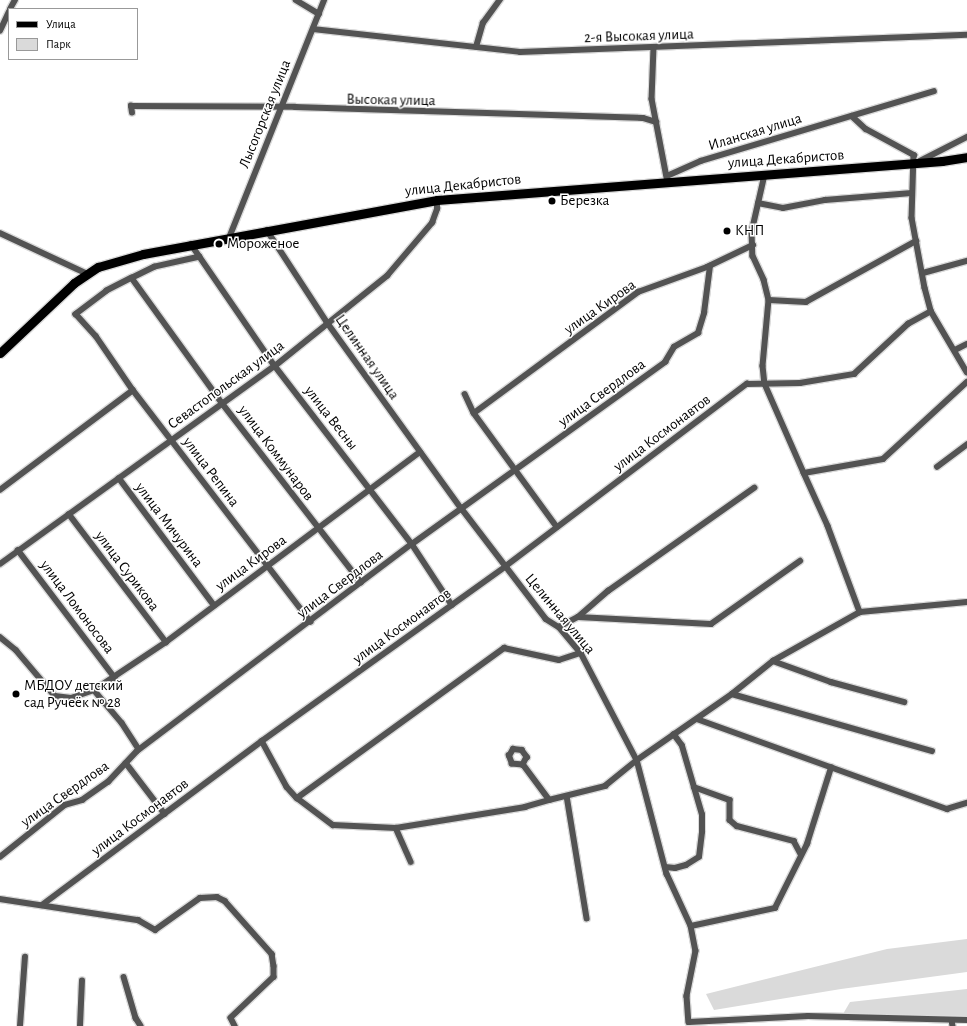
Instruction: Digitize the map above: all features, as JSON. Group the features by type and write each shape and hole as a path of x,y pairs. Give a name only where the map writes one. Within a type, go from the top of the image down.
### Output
{"main road":[{"name":"улица Декабристов","path":"0,353 41,312 88,274 114,261 192,244 437,200 668,179 765,175 914,164 967,157"}],"street":[{"path":"296,0 319,14"},
{"name":"Лысогорская улица","path":"229,238 324,0"},
{"path":"476,47 482,22 500,0"},
{"path":"0,31 8,14"},
{"name":"2-я Высокая улица","path":"313,29 520,52 967,35"},
{"path":"654,48 654,109 668,179"},
{"name":"Иланская улица","path":"668,179 701,161 934,92"},
{"name":"Высокая улица","path":"132,113 131,106 280,108 643,118 656,122"},
{"path":"643,118 654,109"},
{"path":"852,116 866,129 914,155 912,218 931,311 967,372"},
{"path":"914,164 967,137"},
{"path":"765,175 752,232 753,256 764,280 769,300 763,366 765,384 828,526 860,612"},
{"path":"758,203 783,208 826,200 912,193"},
{"name":"Севастопольская улица","path":"0,564 275,366 327,322 387,276 432,223 437,209 437,200"},
{"name":"Целинная улица","path":"267,230 327,322 462,509 546,619 560,627 581,653 637,760 665,867 691,926 696,951 687,996 689,1022 808,1016 952,1020"},
{"path":"0,233 88,274"},
{"path":"769,300 806,302 916,242"},
{"name":"улица Весны","path":"192,244 275,366 372,490 412,544 452,605"},
{"name":"улица Кирова","path":"474,413 638,292 710,266 753,245"},
{"path":"132,278 155,267 200,257"},
{"path":"923,273 967,262"},
{"name":"улица Свердлова","path":"0,857 65,805 82,800 108,782 139,749 311,622 412,544 665,362 674,347 698,333 704,313 710,266"},
{"name":"улица Репина","path":"132,278 107,291 76,314 96,336 133,390 311,622"},
{"name":"улица Коммунаров","path":"132,278 222,403 361,582"},
{"name":"улица Космонавтов","path":"42,905 262,741 506,566 747,384 782,384 854,374 908,324 931,311"},
{"path":"954,350 967,344"},
{"path":"804,473 883,459 967,382"},
{"path":"0,490 133,390"},
{"path":"465,394 474,413 557,527"},
{"path":"937,467 967,444"},
{"name":"улица Кирова","path":"0,637 16,650 55,696 71,698 94,690 116,678 166,642 318,528 372,490 420,452"},
{"name":"улица Мичурина","path":"119,478 214,605"},
{"path":"560,627 578,617 608,591 754,488"},
{"name":"улица Сурикова","path":"69,514 166,642"},
{"name":"улица Ломоносова","path":"18,550 116,678"},
{"path":"578,617 711,624 800,561"},
{"path":"262,741 287,787 297,798 333,825 396,828 525,807 605,786 637,760 732,694 773,661 860,612 967,602"},
{"path":"297,798 504,648 559,660 581,653"},
{"path":"773,661 831,682 904,702"},
{"path":"94,690 122,723 139,749"},
{"path":"732,694 932,751"},
{"path":"698,719 947,809 967,803"},
{"path":"665,867 675,868 686,865 699,857 702,815 682,746 674,735"},
{"path":"126,763 165,814"},
{"path":"524,765 549,800"},
{"path":"691,926 775,908 802,854 831,768"},
{"path":"694,787 730,800 730,820 737,826 794,841 802,854"},
{"path":"567,796 587,918"},
{"path":"396,828 411,862"},
{"path":"0,899 138,920 155,930 200,898 209,895 225,901 272,954 274,966 274,977 231,1018 235,1026"},
{"path":"20,1026 25,957"},
{"path":"124,977 136,1018 141,1026"},
{"path":"80,1026 82,981"},
{"path":"953,1026 952,1020 967,1020"}],"green space":[{"path":"967,939 967,972 841,989 714,1010 706,994 887,949"},
{"path":"967,989 967,1016 843,1014 850,1002"}],"place":[{"name":"Березка","path":"552,201"},
{"name":"КНП","path":"727,231"},
{"name":"Мороженое","path":"219,244"},
{"name":"МБДОУ детский сад Ручеёк № 28","path":"16,694"}]}
